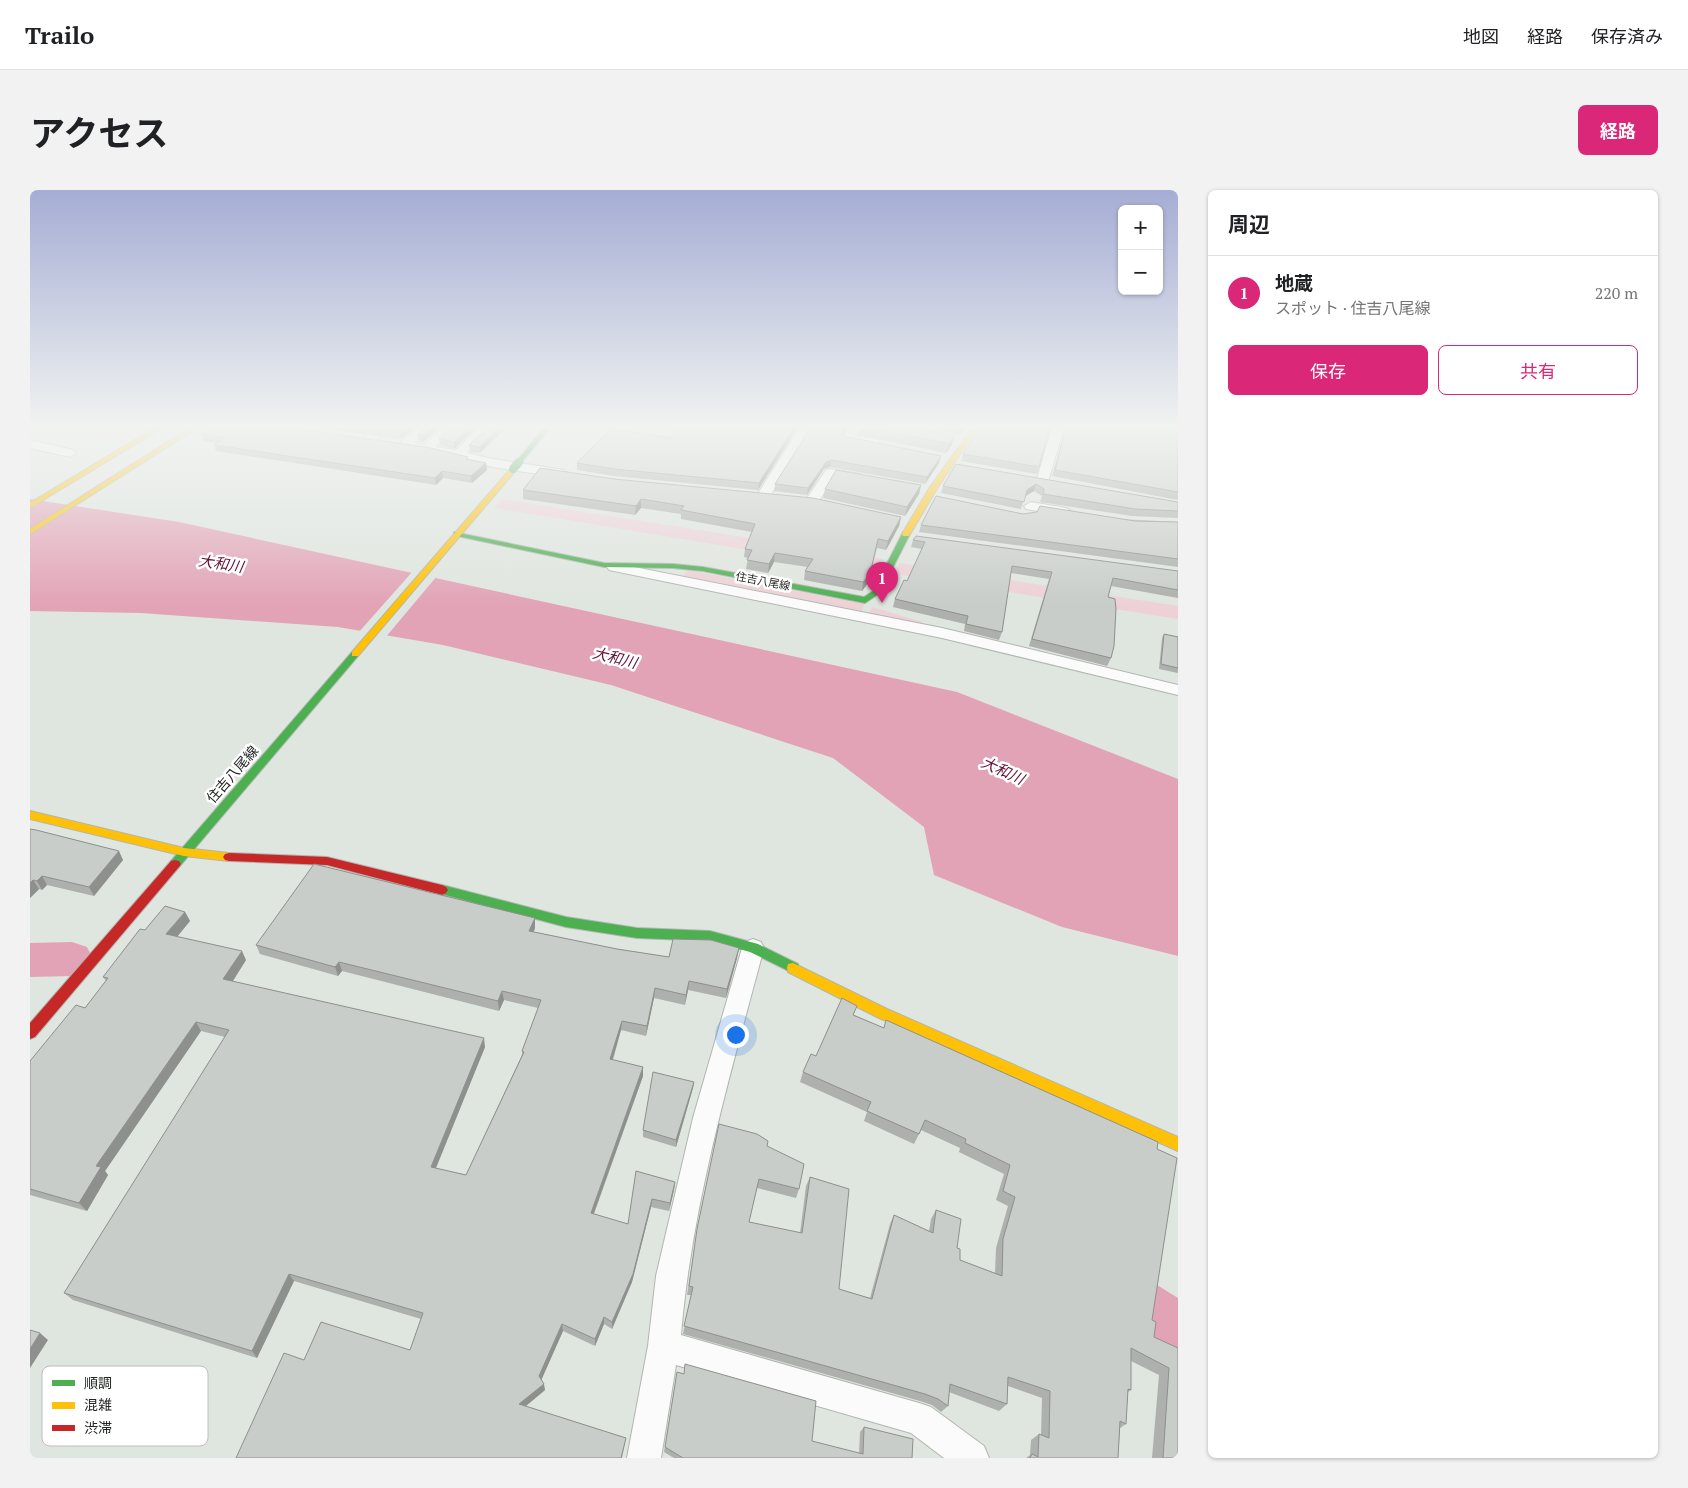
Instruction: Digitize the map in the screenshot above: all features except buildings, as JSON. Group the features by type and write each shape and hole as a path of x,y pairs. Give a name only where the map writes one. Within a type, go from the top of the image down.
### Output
{"main road":[{"path":"30,506 63,486"},
{"path":"30,514 76,486"},
{"path":"30,528 96,486"},
{"path":"30,532 102,486"},
{"name":"住吉八尾線","path":"30,1033 498,486"},
{"name":"住吉八尾線","path":"455,536 604,565 673,566 703,569 865,600 876,593 904,536 907,522 930,494 934,486"},
{"path":"30,815 184,852 216,857 327,861 566,922 637,933 710,936 753,948 882,1013 1178,1144"}],"street":[{"path":"764,495 769,486"},
{"path":"819,486 807,500 830,504"},
{"path":"1037,486 1026,511 1077,513"},
{"path":"913,488 947,500"},
{"path":"904,536 924,539"},
{"path":"604,565 932,631 1178,690"},
{"path":"644,1458 664,1346 671,1276 704,1127 753,948"},
{"path":"664,1346 919,1419 972,1458"}],"shaded area":[{"path":"502,499 882,559 877,571 494,508"},
{"path":"900,563 1178,606 1178,619 895,574"},
{"path":"688,570 864,604 862,611 684,576"},
{"path":"872,607 923,622 922,624 870,614"}],"water":[{"name":"大和川","path":"30,499 179,522 957,692 1178,779 1178,956 1062,927 934,875 924,827 833,758 611,685 443,645 338,627 141,613 30,611"}],"pier":[{"path":"413,571 437,576 385,638 358,633"}],"waterway":[{"path":"30,960 72,959"},
{"path":"1109,1291 1137,1305 1178,1331"}],"traffic: fast":[{"path":"457,534 604,565 673,566 703,569 865,600 876,593 906,534"},
{"path":"175,864 355,654"},
{"path":"442,890 566,922 637,933 710,936 753,948 793,968"}],"traffic: slow":[{"path":"30,506 63,486"},
{"path":"30,532 102,486"},
{"path":"355,654 498,486"},
{"path":"906,534 935,486"},
{"path":"30,815 184,852 229,857"},
{"path":"793,968 882,1013 1178,1144"}],"traffic: jam":[{"path":"229,857 327,861 442,890"},
{"path":"30,1033 175,864"}],"place":[{"name":"地蔵","path":"882,603"}]}
